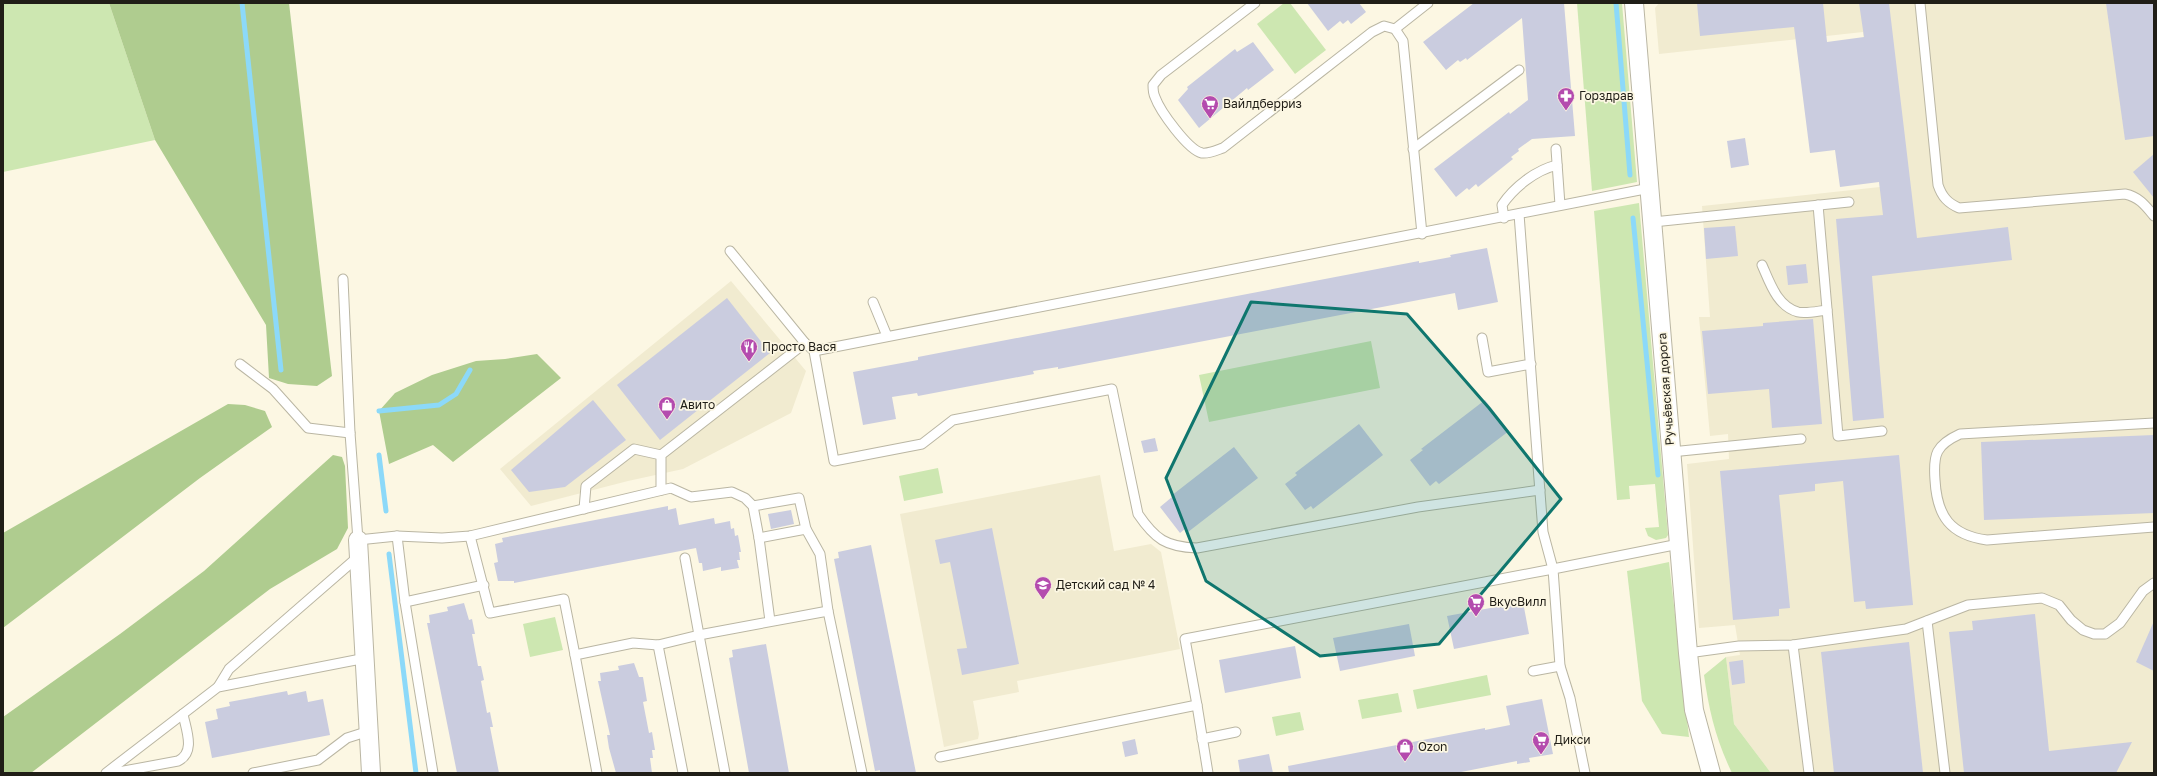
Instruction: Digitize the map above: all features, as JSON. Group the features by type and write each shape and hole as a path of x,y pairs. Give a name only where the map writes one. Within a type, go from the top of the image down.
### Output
{"street":[{"name":"Ручьёвская дорога","path":"1634,3 1688,653 1694,710 1712,773"},
{"path":"359,548 371,773"}],"lane":[{"path":"1255,3 1161,75 1153,85 1154,95 1159,106 1192,148 1202,153 1213,152 1223,148 1372,32 1384,26 1395,29 1403,41 1422,234"},
{"path":"1395,29 1428,3"},
{"path":"1920,3 1938,184 1941,194 1950,204 1960,208 2125,194 2134,196 2142,201 2154,216"},
{"path":"1413,149 1519,70"},
{"path":"1556,149 1560,205"},
{"path":"1504,218 1502,205 1509,194 1541,170 1557,165"},
{"path":"814,350 1422,234 1650,188"},
{"path":"1653,222 1849,202"},
{"path":"1818,205 1838,436 1882,431"},
{"path":"1519,214 1543,532 1553,568 1560,666 1570,698 1585,773"},
{"path":"730,251 805,343 814,350 834,461 922,444 953,420 1112,390 1138,514 1150,531 1164,542 1180,547 1197,548 1403,510 1540,490"},
{"path":"1762,265 1776,294 1788,307 1799,312 1826,310"},
{"path":"342,279 350,433 359,548"},
{"path":"873,302 887,336"},
{"path":"1482,338 1488,372 1530,364"},
{"path":"661,455 805,343"},
{"path":"240,364 273,389 308,428 350,433"},
{"path":"2154,423 1960,434 1947,440 1939,448 1934,461 1936,500 1944,518 1953,527 1970,538 1987,540 2154,527"},
{"path":"1671,452 1801,439"},
{"path":"584,509 586,486 634,449 661,455"},
{"path":"661,455 661,490"},
{"path":"106,773 218,687 229,669 359,548 397,536 442,538 470,536 671,488 691,497 732,492 745,498 753,506 759,538 770,621"},
{"path":"753,506 799,498 806,529 820,554 828,611 862,773"},
{"path":"759,538 806,529"},
{"path":"397,536 405,602 433,773"},
{"path":"470,536 490,612 564,599 597,773"},
{"path":"1208,773 1185,639 1679,544"},
{"path":"685,558 725,773"},
{"path":"1688,653 1739,646 1793,645 1906,629 1968,605 2042,598 2059,605 2071,620 2083,630 2094,634 2106,634 2120,623 2143,591 2154,583"},
{"path":"405,602 484,585"},
{"path":"575,655 633,642 658,644 770,621 828,611"},
{"path":"1927,621 1945,773"},
{"path":"658,644 683,773"},
{"path":"1793,645 1809,773"},
{"path":"218,687 366,658"},
{"path":"1533,671 1560,666"},
{"path":"940,756 1197,705"},
{"path":"113,773 178,761 184,758 188,752 189,744 183,714"},
{"path":"253,773 318,760 347,738 369,731"},
{"path":"1202,739 1236,732"}],"highlighted area":[{"path":"1251,302 1407,314 1489,408 1561,499 1439,644 1320,656 1206,581 1166,478"}],"shaded area":[{"path":"1659,3 2154,3 2154,773 1771,773 1734,724 1726,657 1740,655 1735,625 1699,628 1687,464 1729,459 1728,434 1710,436 1699,317 1710,317 1702,206 1880,187 1863,32 1659,54 1655,8"},
{"path":"731,281 806,371 791,413 683,469 628,481 531,506 500,469"},
{"name":"Детский сад № 4","path":"1100,475 1114,551 1151,544 1161,552 1180,649 1017,681 1019,692 973,701 979,734 978,739 944,747 900,514"}],"green space":[{"path":"3,3 109,3 155,140 3,172"},
{"path":"109,3 289,3 332,376 317,386 288,384 269,378 266,325 155,140"},
{"path":"1284,3 1290,3 1326,50 1295,74 1257,24"},
{"path":"1577,3 1622,3 1637,182 1592,191"},
{"path":"1639,203 1668,535 1666,538 1656,540 1648,536 1645,528 1659,527 1655,484 1629,486 1630,499 1617,500 1594,211"},
{"path":"1371,341 1380,388 1209,422 1199,375"},
{"path":"537,354 561,378 453,462 433,445 389,464 379,411 395,393 432,375 476,361 505,359"},
{"path":"228,404 245,405 265,411 272,427 200,478 3,628 3,533"},
{"path":"333,455 342,457 345,466 348,528 337,549 270,589 31,773 3,773 3,717 120,634 204,571"},
{"path":"938,468 943,493 904,501 899,476"},
{"path":"1669,562 1689,737 1662,734 1642,701 1627,571"},
{"path":"555,617 563,650 530,657 523,624"},
{"path":"1726,657 1734,724 1771,773 1732,773 1726,761 1717,737 1708,701 1704,675"},
{"path":"1487,675 1491,695 1417,709 1413,690"},
{"path":"1398,693 1402,712 1362,719 1358,700"},
{"path":"1300,712 1304,730 1276,736 1272,717"}],"building":[{"path":"1307,3 1359,3 1366,12 1351,24 1348,20 1343,24 1340,21 1328,31"},
{"path":"1474,3 1564,3 1575,136 1532,139 1518,149 1519,151 1511,157 1513,159 1478,187 1476,184 1469,190 1467,188 1456,197 1434,169 1509,112 1510,114 1528,100 1522,18 1467,60 1466,58 1460,62 1458,60 1446,70 1423,42"},
{"path":"1697,3 1823,3 1827,42 1864,37 1859,3 1889,3 1917,238 2008,227 2012,260 1872,276 1884,418 1853,421 1836,219 1883,215 1879,182 1840,187 1835,150 1810,153 1794,27 1700,36"},
{"path":"2106,3 2154,3 2154,136 2125,140"},
{"path":"1253,42 1274,70 1248,90 1247,88 1199,128 1178,100 1188,89 1187,87 1235,49 1237,52"},
{"path":"1745,138 1749,165 1731,168 1727,141"},
{"path":"2154,154 2154,198 2133,172"},
{"path":"1735,226 1738,256 1706,259 1704,228"},
{"path":"1487,248 1498,302 1458,310 1455,293 1058,369 1058,367 1033,371 1034,374 918,396 917,393 892,397 896,419 863,425 853,372 918,360 918,357 1419,261 1419,263 1451,257 1450,255"},
{"path":"1806,264 1808,283 1788,285 1786,266"},
{"path":"727,298 770,353 660,440 617,385"},
{"path":"1813,319 1822,424 1772,428 1769,389 1708,394 1702,331 1763,326 1763,323"},
{"path":"593,400 626,440 565,487 529,492 511,470"},
{"path":"1485,400 1509,431 1439,484 1436,481 1430,486 1410,460 1423,450 1421,449"},
{"path":"1359,424 1383,455 1313,509 1311,506 1305,510 1285,484 1297,475 1295,473"},
{"path":"2154,435 2154,513 1984,520 1981,442"},
{"path":"1155,438 1158,451 1144,453 1141,441"},
{"path":"1234,447 1258,478 1188,532 1186,528 1180,533 1160,507 1172,497 1171,496"},
{"path":"1899,455 1913,605 1866,609 1865,601 1854,602 1843,481 1815,484 1815,491 1779,495 1790,608 1779,609 1779,616 1733,620 1720,471"},
{"path":"668,506 668,510 676,508 679,525 714,518 715,524 730,521 731,529 734,528 735,536 738,535 741,552 739,552 740,560 737,560 739,568 721,571 721,567 703,571 702,563 699,563 696,548 514,583 514,581 498,581 494,563 498,562 495,544 503,542 502,538"},
{"path":"791,510 794,524 771,529 768,514"},
{"path":"992,528 1019,664 962,675 957,649 967,648 950,562 940,564 935,540"},
{"path":"871,545 916,773 880,773 880,770 875,771 834,559 839,558 838,552"},
{"path":"1523,602 1529,634 1454,649 1447,616"},
{"path":"464,603 469,620 472,619 475,634 472,634 478,666 481,666 484,680 481,681 487,713 490,712 493,727 490,727 499,773 457,773 427,623 430,623 429,615 448,611 447,607"},
{"path":"2035,614 2049,751 2132,742 2116,773 1964,773 1949,632 1973,630 1972,621"},
{"path":"2154,621 2154,671 2136,662"},
{"path":"1409,624 1415,656 1340,671 1333,638"},
{"path":"1909,642 1923,773 1834,773 1821,652"},
{"path":"766,644 789,773 749,773 729,658 733,657 732,650"},
{"path":"1295,646 1301,678 1225,693 1219,660"},
{"path":"1743,660 1745,683 1732,685 1729,662"},
{"path":"634,663 639,677 643,677 647,701 643,702 649,733 652,732 655,750 652,750 653,758 650,758 652,773 616,773 609,748 607,735 610,735 598,681 601,681 600,673 619,670 618,666"},
{"path":"287,691 288,695 306,691 308,702 323,699 330,735 212,758 205,722 218,719 216,709 230,706 229,702"},
{"path":"1542,699 1553,754 1529,758 1530,762 1517,764 1517,761 1456,773 1289,773 1288,766 1485,728 1485,730 1510,725 1506,706"},
{"path":"1135,739 1138,754 1125,757 1122,742"},
{"path":"1269,754 1273,773 1240,773 1238,760"}],"waterway":[{"path":"242,3 281,370"},
{"path":"1616,3 1630,175"},
{"path":"1633,218 1658,475"},
{"path":"379,411 439,405 456,394 470,370"},
{"path":"379,455 386,511"},
{"path":"389,554 416,773"}],"place":[{"name":"Горздрав","path":"1566,111"},
{"name":"Вайлдберриз","path":"1210,119"},
{"name":"Просто Вася","path":"749,362"},
{"name":"Авито","path":"667,420"},
{"name":"Детский сад № 4","path":"1043,600"},
{"name":"ВкусВилл","path":"1476,617"},
{"name":"Дикси","path":"1541,755"},
{"name":"Ozon","path":"1405,762"}]}
